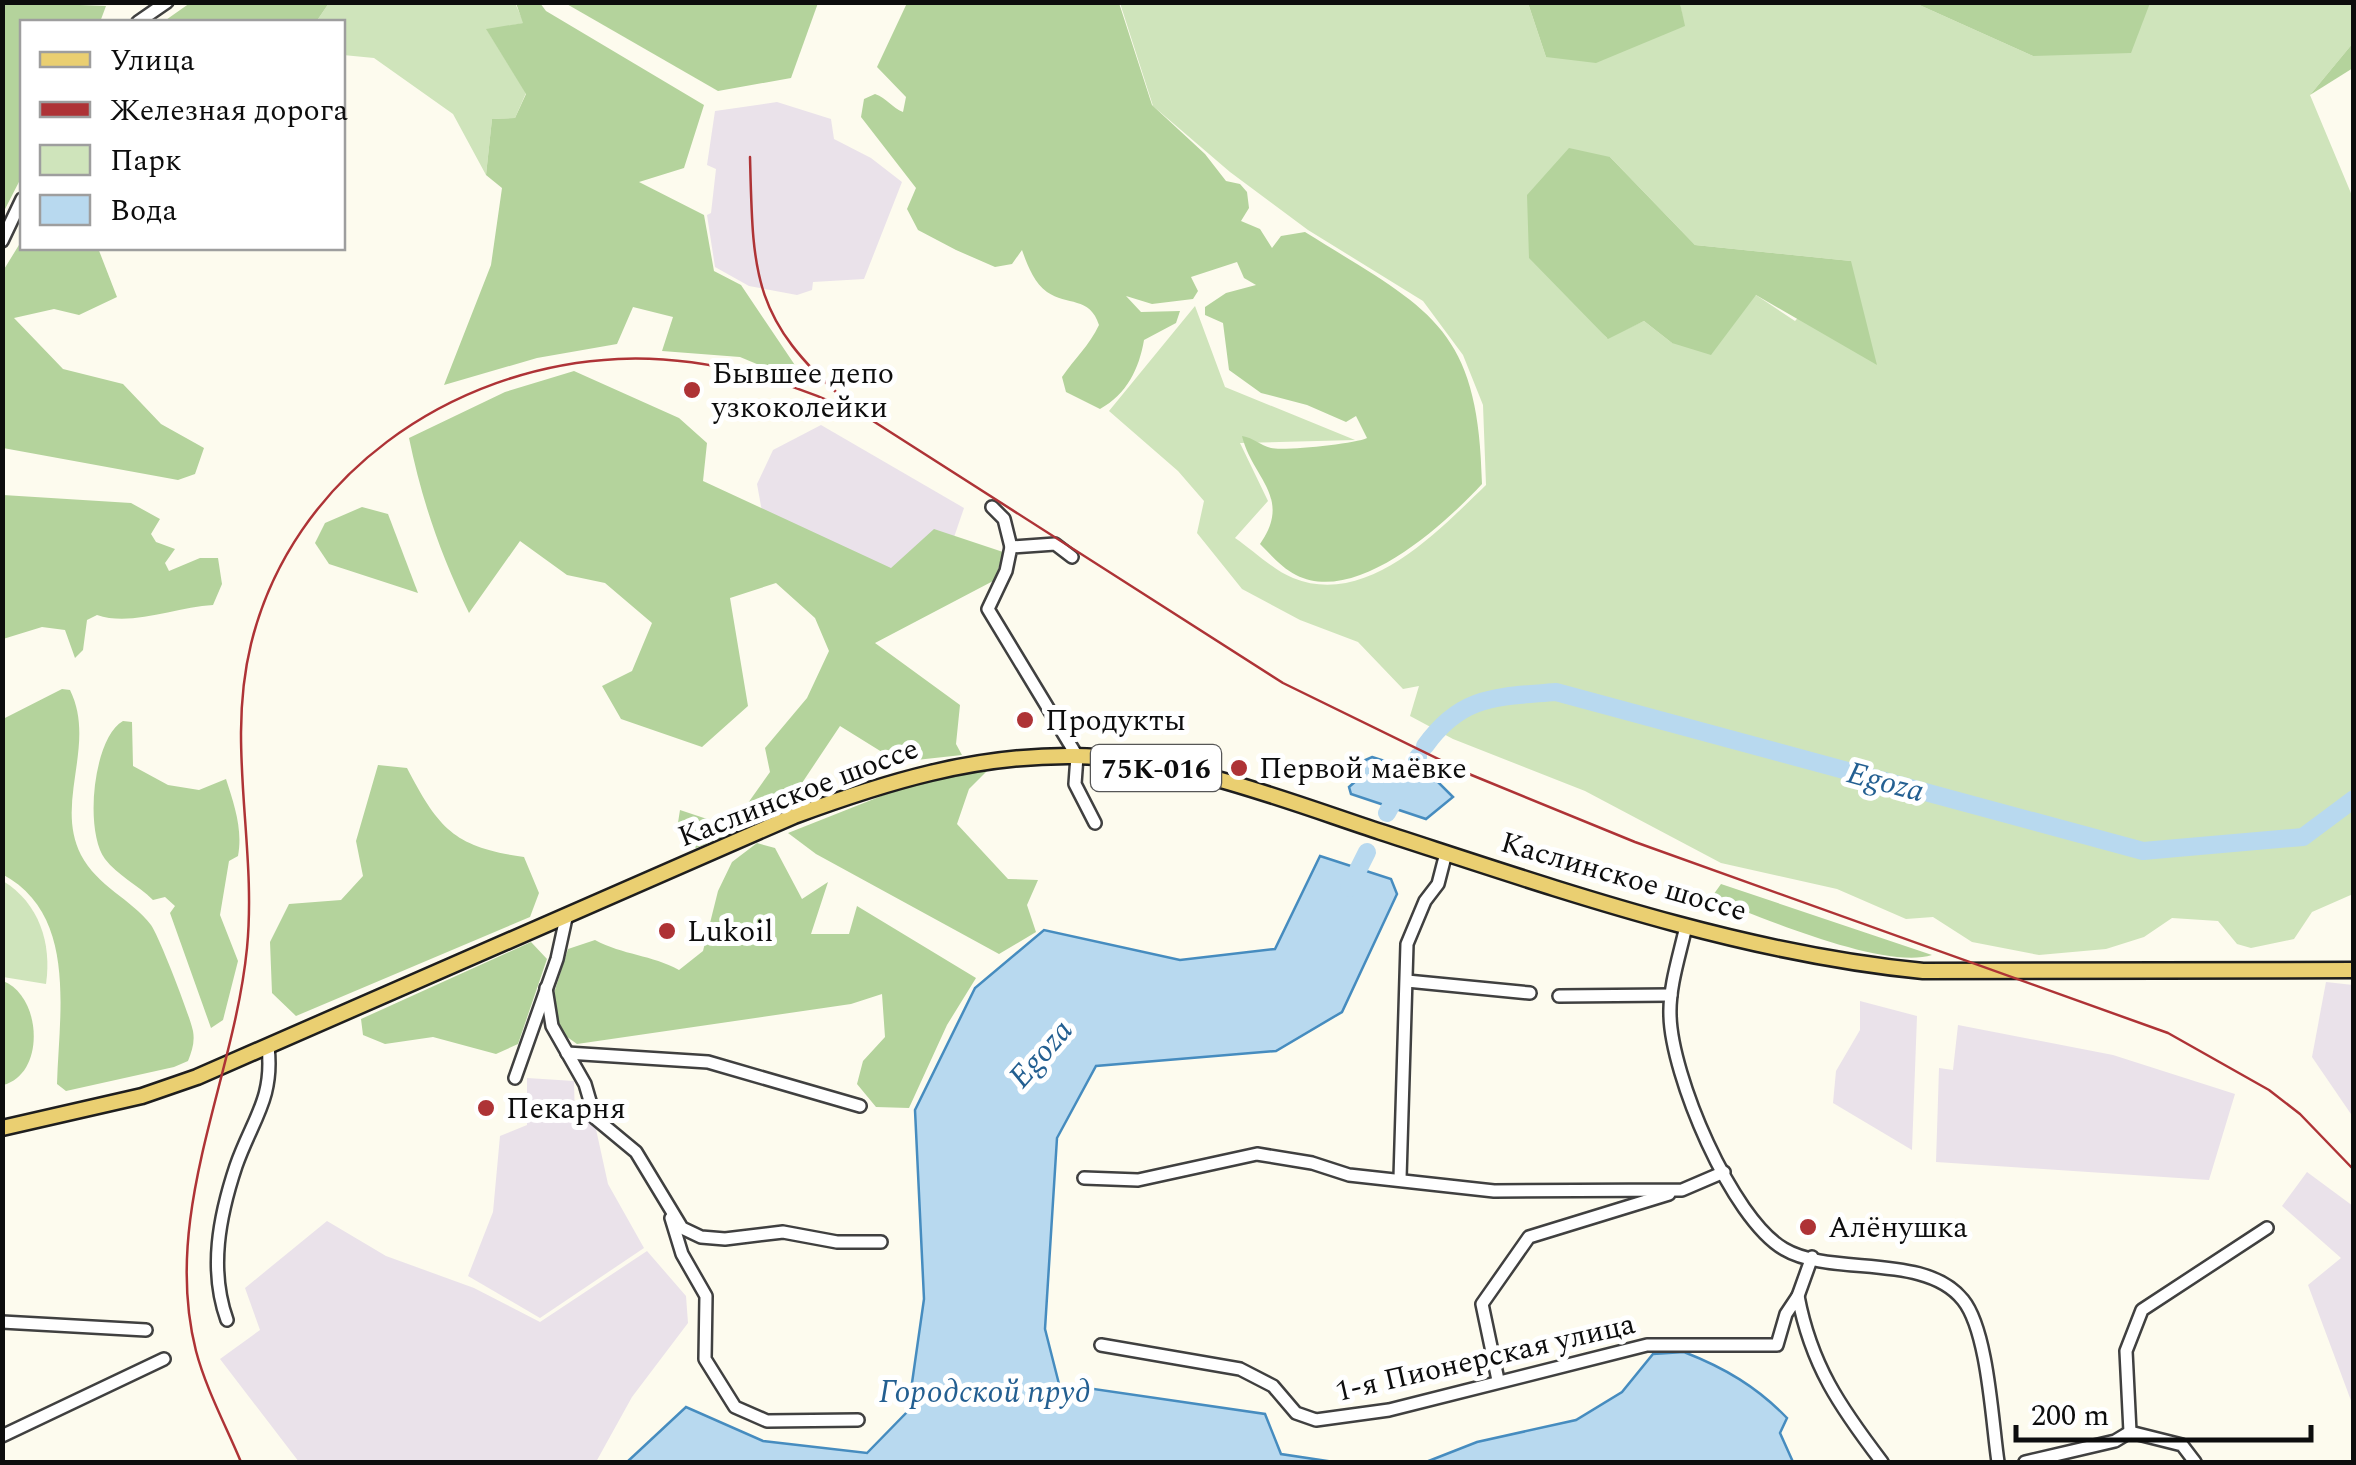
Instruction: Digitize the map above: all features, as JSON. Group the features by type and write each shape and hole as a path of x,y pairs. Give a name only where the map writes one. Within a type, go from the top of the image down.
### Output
{"main road":[{"name":"Каслинское шоссе","path":"2,1128 142,1096 268,1047 745,837 880,784 1000,759 1077,756 1131,762 1227,784 1686,926 1832,960 1923,971 2354,970"}],"street":[{"path":"141,20 167,2"},
{"path":"2,241 20,204"},
{"path":"992,507 1004,519 1011,548 1006,571 988,609 1077,756 1075,784 1095,823"},
{"path":"1011,548 1056,544 1072,557"},
{"path":"1400,1178 1407,944 1424,901 1438,884 1446,853"},
{"path":"515,1078 566,918"},
{"path":"1686,926 1671,995 1678,1071 1724,1172 1762,1229 1784,1250 1909,1273 1953,1290 1964,1301 1976,1331 1998,1462"},
{"path":"1407,980 1530,994"},
{"path":"546,988 552,1026 585,1084 595,1118 636,1152 670,1214 682,1228 701,1237 726,1239 783,1232 837,1242 881,1242"},
{"path":"1558,996 1671,995"},
{"path":"227,1320 215,1287 217,1249 236,1168 272,1079 268,1047"},
{"path":"568,1054 708,1062 860,1106"},
{"path":"1084,1178 1138,1180 1257,1154 1312,1163 1349,1175 1494,1191 1682,1190"},
{"path":"1498,1380 1482,1304 1529,1238 1682,1190 1724,1172"},
{"path":"670,1214 682,1254 706,1296 705,1359 735,1407 767,1421 858,1420"},
{"path":"2130,1432 2126,1350 2142,1310 2267,1228"},
{"path":"1812,1256 1798,1296 1808,1345 1850,1421 1882,1462"},
{"name":"1-я Пионерская улица","path":"1101,1345 1240,1368 1273,1386 1296,1413 1316,1420 1389,1410 1647,1345 1777,1346 1786,1314 1798,1296"},
{"path":"2,1322 146,1330"},
{"path":"2,1436 164,1359"},
{"path":"2025,1462 2114,1441 2130,1432 2182,1445 2196,1462"}],"shaded area":[{"path":"777,102 831,119 834,139 871,158 902,182 864,279 813,282 812,290 797,295 749,286 715,267 707,215 711,213 716,169 707,165 715,111"},
{"path":"821,425 964,508 951,546 890,580 765,528 757,484 773,450"},
{"path":"2326,982 2353,985 2353,1117 2312,1057"},
{"path":"1860,1001 1917,1016 1912,1150 1833,1103 1836,1071 1860,1030"},
{"path":"1958,1025 2113,1055 2235,1094 2209,1180 1936,1162 1939,1068 1953,1070"},
{"path":"527,1078 574,1081 575,1122 594,1120 608,1184 644,1248 540,1318 468,1276 493,1212 500,1136 527,1125"},
{"path":"2307,1172 2353,1206 2353,1406 2308,1285 2341,1258 2282,1206"},
{"path":"327,1221 386,1256 474,1288 540,1322 647,1251 686,1296 688,1323 632,1397 596,1462 299,1462 220,1359 260,1330 245,1288"}],"green space":[{"path":"3,2 106,6 101,20 20,20 20,180 3,213"},
{"path":"190,2 329,3 317,20 166,20"},
{"path":"329,3 515,3 524,23 487,30 526,93 515,118 492,119 486,175 453,114 374,58 345,55 345,20 317,20"},
{"path":"516,3 540,3 546,11 704,105 684,168 639,182 704,215 714,271 741,285 809,386 740,357 662,351 673,317 633,307 617,344 537,358 444,385 491,265 502,188 486,175 492,119 515,118 526,94 486,29 523,23"},
{"path":"565,3 818,3 791,78 718,91"},
{"path":"907,3 1119,3 1152,105 1205,154 1226,181 1240,184 1247,192 1249,208 1241,221 1260,229 1272,248 1281,236 1305,232 1384,281 1439,327 1457,354 1470,388 1479,430 1482,484 1423,539 1371,570 1320,582 1296,575 1277,561 1260,544 1273,513 1271,500 1242,436 1278,449 1335,445 1367,438 1356,416 1346,422 1307,405 1261,393 1229,370 1223,323 1205,315 1205,307 1226,293 1256,285 1244,278 1237,262 1191,277 1198,291 1193,299 1152,304 1126,296 1141,312 1180,311 1176,323 1144,340 1130,380 1118,396 1100,409 1066,392 1062,377 1099,325 1095,316 1084,306 1042,288 1022,250 1012,264 995,267 918,230 907,209 916,188 861,117 864,99 875,94 903,112 906,97 877,67"},
{"path":"1120,3 1528,3 1546,57 1684,26 1680,3 1915,3 2033,56 2146,3 2353,3 2353,43 2310,95 2353,198 2353,894 2312,912 2294,939 2251,948 2237,944 2218,921 2172,918 2144,937 2106,949 2039,955 1972,942 1933,917 1906,919 1837,889 1721,863 1585,791 1453,739 1410,716 1419,686 1403,689 1358,642 1300,620 1242,589 1197,533 1204,501 1178,471 1109,411 1195,306 1225,387 1355,440 1240,443 1268,501 1235,538 1293,578 1321,585 1348,583 1374,574 1423,543 1486,485 1483,405 1463,355 1423,301 1308,230 1230,172 1153,106","holes":["1610,157 1695,245 1851,261 1795,321 1756,295 1672,343 1644,321 1607,338 1576,302"]},
{"path":"1528,3 1680,3 1685,26 1596,63 1546,57"},
{"path":"1915,3 2150,3 2131,53 2033,56"},
{"path":"2353,43 2353,68 2310,95"},
{"path":"1569,148 1610,157 1695,245 1851,261 1877,365 1756,295 1711,355 1672,343 1644,321 1608,339 1529,258 1527,195"},
{"path":"20,243 20,250 99,250 117,297 79,315 54,309 14,318 63,369 123,384 161,424 204,448 195,474 178,480 3,448 3,271"},
{"path":"574,371 679,418 707,443 703,481 891,568 934,529 1003,552 995,580 875,643 960,705 956,744 962,755 898,762 840,726 782,813 764,820 756,803 735,832 696,848 677,829 680,810 731,827 770,772 765,748 807,698 829,651 815,618 776,583 730,598 748,706 702,747 621,719 602,686 632,671 652,623 605,583 567,575 520,541 469,613 433,528 409,438 505,392"},
{"path":"3,495 131,503 160,519 151,534 156,542 175,549 165,563 169,571 200,558 218,558 222,584 213,605 139,618 97,615 87,620 83,650 75,658 65,630 42,627 3,639"},
{"path":"362,507 388,514 418,593 329,564 315,543 325,523"},
{"path":"62,689 70,690 77,711 79,732 72,815 81,855 96,875 151,925 181,994 194,1039 188,1061 174,1067 66,1091 57,1084 61,997 53,939 43,914 26,892 2,874 3,719"},
{"path":"123,721 132,722 133,766 168,785 199,790 226,779 232,798 239,826 238,856 229,861 220,915 238,961 223,1020 211,1028 170,913 175,906 165,897 153,900 110,865 99,846 94,808 99,765 113,731"},
{"path":"378,765 407,768 440,820 465,841 524,857 539,893 530,917 296,1016 272,993 270,942 289,904 341,900 363,876 356,841"},
{"path":"988,770 969,789 957,824 1008,879 1038,880 1027,905 1036,932 999,954 816,854 788,833 937,774"},
{"path":"757,843 775,848 802,899 828,882 811,934 849,934 857,906 976,978 947,1025 909,1108 876,1107 857,1084 863,1061 885,1037 882,994 851,1004 577,1044 556,1029 554,993 568,949 595,940 679,970 703,951 718,891 732,862"},
{"path":"3,881 26,901 40,925 47,954 46,984 3,977"},
{"path":"1721,884 1932,955 1884,955 1822,939 1711,898"},
{"path":"531,942 547,959 518,1044 496,1054 433,1037 385,1044 363,1035 361,1019"},
{"path":"3,981 26,1002 34,1034 27,1066 17,1078 3,1085"}],"water":[{"path":"1372,757 1432,776 1453,797 1426,819 1351,794 1349,787 1357,780 1361,762"},
{"name":"Городской пруд","path":"1320,856 1391,879 1397,894 1342,1012 1276,1051 1096,1066 1057,1138 1045,1329 1059,1384 1265,1414 1281,1454 1334,1462 627,1462 686,1407 763,1441 867,1453 908,1411 924,1299 915,1110 975,988 1044,930 1180,960 1275,949"},
{"path":"1684,1352 1740,1379 1787,1418 1780,1433 1793,1462 1426,1462 1477,1442 1576,1420 1622,1392 1653,1354"}],"waterway":[{"name":"Egoza","path":"1425,746 1467,707 1499,698 1556,692 2143,851 2303,837 2354,799"},
{"name":"Egoza","path":"1387,813 1418,757"},
{"name":"Egoza","path":"1349,888 1367,852"}],"railway":[{"path":"750,157 753,233 764,292 791,344 845,400"},
{"path":"241,1462 196,1351 188,1300 187,1249 193,1198 240,998 247,948 248,871 241,720 251,644 272,584 302,530 341,483 387,442 439,409 496,383 556,367 618,359 684,362 750,374 844,407 873,421 1283,683 1469,774 1635,842 2168,1033 2269,1090 2300,1114 2354,1170"}],"place":[{"name":"Бывшее депо узкоколейки","path":"692,390"},
{"name":"Продукты","path":"1025,720"},
{"name":"Первой маёвке","path":"1239,768"},
{"name":"Lukoil","path":"667,931"},
{"name":"Пекарня","path":"486,1108"},
{"name":"Алёнушка","path":"1808,1227"}]}
